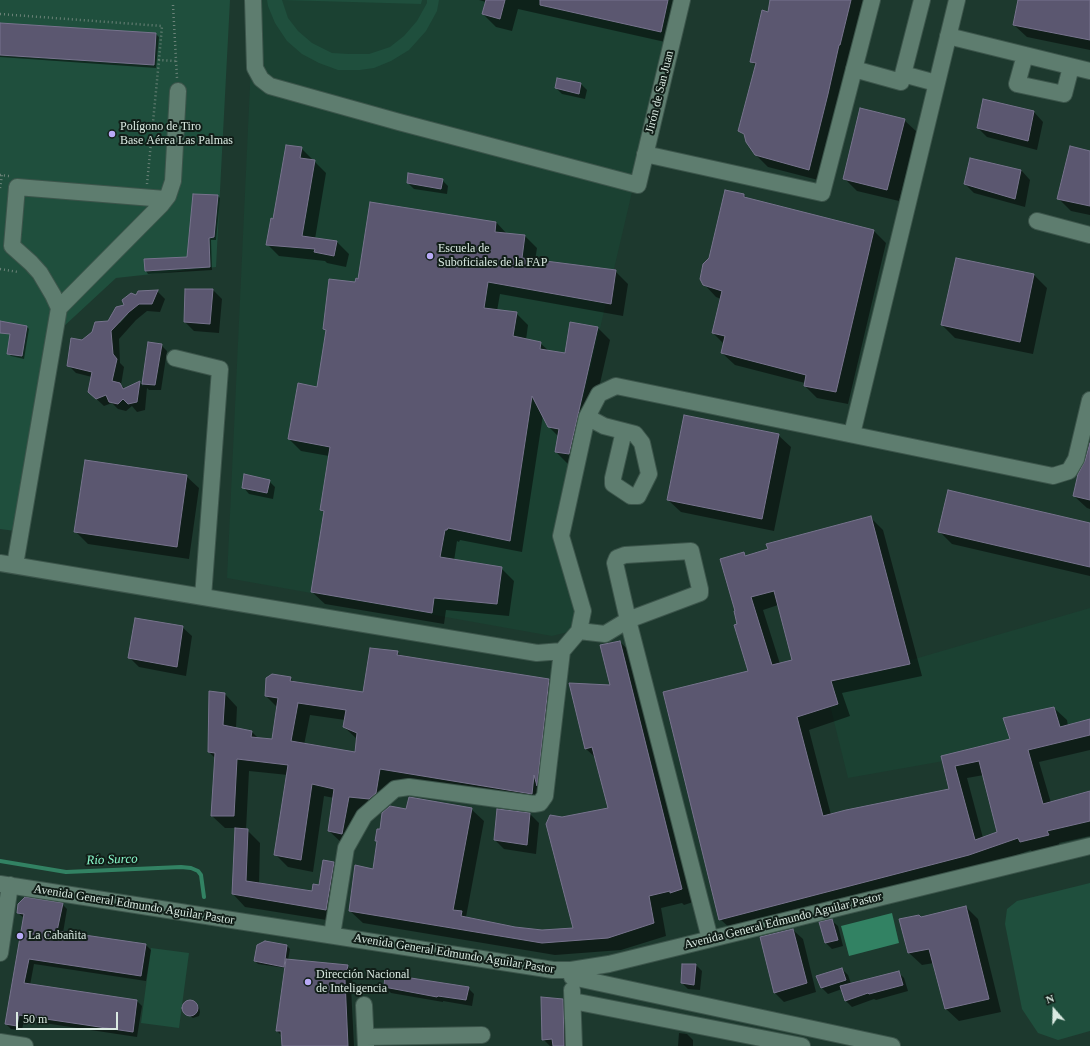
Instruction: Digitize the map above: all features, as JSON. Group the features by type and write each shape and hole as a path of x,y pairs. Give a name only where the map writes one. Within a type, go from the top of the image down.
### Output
{"street":[{"name":"Jirón de San Juan","path":"253,0 255,68 261,79 270,86 399,122 638,184 682,0"},
{"path":"646,154 822,194 872,0"},
{"path":"854,69 901,82 922,0"},
{"path":"852,434 956,0"},
{"path":"948,36 1090,72"},
{"path":"1025,55 1017,84 1064,94 1071,67"},
{"path":"903,74 936,83"},
{"path":"178,91 173,180 165,199 59,308 7,564 537,653 562,651"},
{"path":"59,308 40,273 12,246 17,187 165,199"},
{"path":"1037,222 1090,235"},
{"path":"175,358 220,370 203,597"},
{"path":"332,936 346,848 364,816 395,789 409,787 534,804 540,803 545,796 562,651 579,631 583,611 561,536 587,417 599,394 616,386 1053,476 1069,471 1076,459 1090,400"},
{"path":"587,417 604,426 624,431"},
{"path":"579,631 605,634 628,620 700,594 691,551 625,555 617,558 615,563 628,620 710,939"},
{"name":"Avenida General Edmundo Aguilar Pastor","path":"5,884 572,974 1090,846"},
{"path":"0,953 5,884"},
{"path":"574,1046 572,974 892,1046"},
{"path":"573,1001 748,1041 802,1046"},
{"path":"364,1005 366,1041 482,1035"},
{"path":"746,1014 748,1041"},
{"path":"0,1042 25,1046"}],"path":[{"path":"174,5 178,91"},
{"path":"0,14 162,26 147,189"},
{"path":"159,60 176,61"},
{"path":"0,188 1,175 10,176"}],"shaded area":[{"name":"Polígono de Tiro Base Aérea Las Palmas","path":"0,0 230,0 216,267 116,278 62,328 23,532 0,529"},
{"name":"Escuela de Suboficiales de la FAP","path":"254,0 677,0 557,512 575,618 568,632 552,636 227,578"},
{"path":"267,0 282,0 288,18 298,31 312,43 332,53 369,54 390,47 404,36 417,21 427,3 427,0 439,0 437,11 426,31 409,50 391,61 374,68 360,70 338,70 319,63 302,54 287,41 275,23"},
{"path":"282,0 422,0 421,4"},
{"path":"1090,608 1090,735 848,778 825,685"},
{"path":"1090,883 1090,1031 1058,1040 1038,1033 1022,1009 1005,924 1007,909 1017,901"},
{"path":"892,913 899,943 849,956 841,926"},
{"path":"151,948 189,953 179,1028 141,1023"}],"building":[{"path":"486,0 505,0 500,19 482,14"},
{"path":"540,0 668,0 661,32 540,5"},
{"path":"770,0 851,0 809,170 755,155 746,142 744,134 738,131 756,63 750,62 762,10 768,12"},
{"path":"1018,0 1090,0 1090,40 1013,25"},
{"path":"0,23 156,33 154,65 0,55"},
{"path":"557,78 581,83 579,94 555,88"},
{"path":"983,99 1034,111 1028,141 977,128"},
{"path":"860,108 905,119 887,190 843,179"},
{"path":"286,145 302,147 300,158 315,160 302,236 337,241 334,256 314,252 315,249 266,245 271,218 273,219"},
{"path":"1070,146 1090,151 1090,206 1057,199"},
{"path":"970,158 1021,170 1015,199 964,184"},
{"path":"408,173 443,179 441,189 407,183"},
{"path":"725,190 744,194 744,197 874,230 836,392 804,386 806,375 721,353 725,336 712,333 722,291 703,285 700,279 703,264 709,258"},
{"path":"193,194 218,195 214,237 209,238 210,267 145,271 144,259 187,257"},
{"path":"370,202 496,222 495,232 525,235 522,258 616,270 611,304 488,282 484,308 517,312 513,336 541,342 540,349 565,353 570,322 598,327 569,454 555,452 559,429 548,427 532,396 510,541 448,528 445,530 440,557 502,567 497,604 434,598 432,613 311,592 324,511 320,510 330,447 288,439 298,383 317,387 326,330 323,329 329,279 355,282 356,278 358,279"},
{"path":"956,258 1034,274 1020,342 941,325"},
{"path":"185,289 213,289 210,324 184,322"},
{"path":"158,290 152,304 139,304 111,331 113,354 117,359 112,381 120,383 123,389 140,381 137,402 128,404 123,399 118,404 109,402 106,395 96,399 88,392 92,372 67,366 71,338 82,340 92,332 95,322 108,321 116,307 124,305 122,300 131,293 136,295 138,291"},
{"path":"0,321 27,326 22,356 7,354 10,334 0,333"},
{"path":"148,342 162,344 155,385 142,384"},
{"path":"684,415 779,434 762,519 667,500"},
{"path":"1090,443 1090,500 1073,496 1078,474 1085,461"},
{"path":"85,460 187,475 177,547 74,532"},
{"path":"244,474 270,480 267,493 242,488"},
{"path":"948,490 1090,523 1090,567 938,532"},
{"path":"871,516 910,664 831,681 838,704 797,717 823,816 949,789 941,756 1010,739 1003,718 1054,707 1060,727 1090,719 1090,735 1028,750 1043,804 1090,791 1090,821 1047,831 1049,835 1020,842 1018,838 969,855 719,920 663,692 748,671 734,625 737,624 735,611 720,559 744,552 745,556 768,549 766,544","holes":["774,591 792,660 772,665 751,597","979,761 997,832 975,840 955,766"]},
{"path":"135,618 183,626 177,667 128,658"},
{"path":"620,641 682,889 670,893 670,891 649,896 654,923 608,938 542,943 349,911 355,865 373,869 377,841 375,841 377,829 380,829 382,813 390,806 406,809 409,797 472,808 453,910 462,911 461,916 515,927 542,930 573,928 546,824 550,815 562,817 608,808 592,747 585,749 569,683 610,685 600,645"},
{"path":"370,648 398,651 397,655 549,679 537,786 534,775 532,794 380,769 376,793 369,799 349,797 342,834 328,831 334,789 312,784 301,860 274,855 288,765 237,759 234,816 211,816 215,753 208,752 209,691 225,693 223,725 252,731 251,737 272,739 278,698 265,696 266,678 272,674 291,677 290,681 363,692","holes":["298,703 346,710 343,727 357,733 355,752 291,741"]},
{"path":"497,809 530,813 527,845 494,840"},
{"path":"235,828 248,829 246,881 312,891 313,884 319,885 323,860 334,862 326,910 232,894"},
{"path":"25,897 63,903 57,931 146,944 141,976 29,959 24,983 137,1000 133,1032 19,1015 17,1026 5,1024 24,914 17,913 18,904"},
{"path":"966,906 989,999 945,1009 929,949 908,953 899,919 919,915 921,917"},
{"path":"832,919 838,940 825,943 819,922"},
{"path":"793,929 807,983 774,993 760,937"},
{"path":"265,941 287,945 284,967 254,961 257,945"},
{"path":"286,959 348,965 345,980 348,1046 282,1046 281,1031 276,1031"},
{"path":"682,964 696,964 694,985 681,983"},
{"path":"842,968 846,980 821,988 816,976"},
{"path":"899,971 903,985 868,993 845,1001 840,986"},
{"path":"385,974 469,987 466,1000 437,997 384,987"},
{"path":"541,997 563,999 564,1046 553,1046 552,1039 542,1040"},
{"path":"190,1000 197,1005 198,1008 193,1015 190,1016 183,1011 182,1008 187,1001"}],"waterway":[{"name":"Río Surco","path":"0,861 66,872 181,867 191,868 198,871 201,875 204,897"}],"place":[{"name":"Polígono de Tiro Base Aérea Las Palmas","path":"112,134"},
{"name":"Escuela de Suboficiales de la FAP","path":"430,256"},
{"name":"La Cabañita","path":"20,936"},
{"name":"Dirección Nacional de Inteligencia","path":"308,982"}]}
